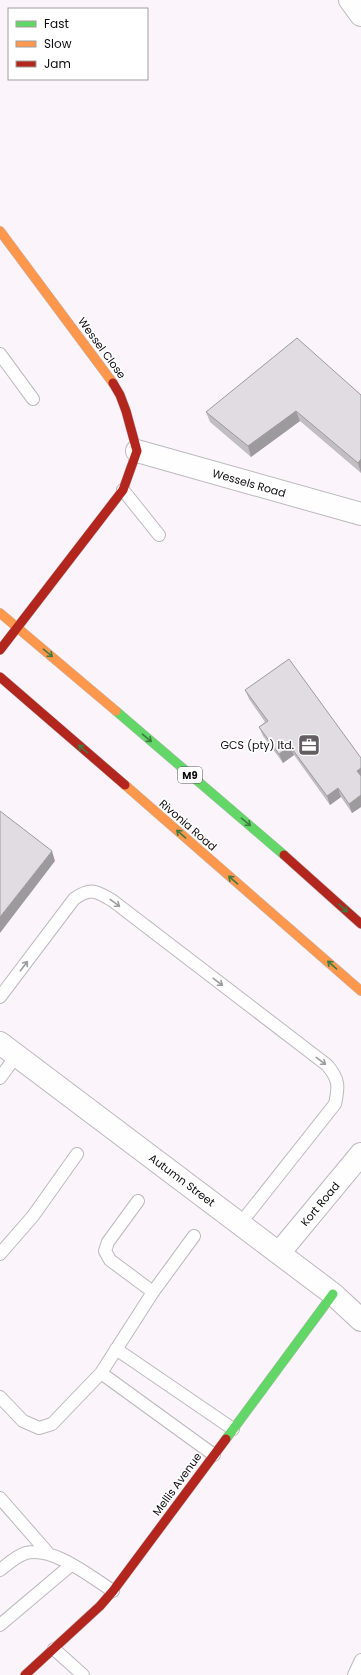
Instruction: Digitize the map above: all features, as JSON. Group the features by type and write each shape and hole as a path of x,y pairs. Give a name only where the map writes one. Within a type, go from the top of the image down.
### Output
{"street":[{"path":"350,0 361,15"},
{"name":"Wessel Close","path":"0,231 109,376 122,400 137,451"},
{"path":"0,650 123,490 137,451"},
{"name":"Wessels Road","path":"137,451 361,514"},
{"name":"M9","path":"0,613 258,832 361,924"},
{"name":"Rivonia Road","path":"0,677 361,990"},
{"name":"Autumn Street","path":"8,1049 333,1294 361,1320"},
{"name":"Kort Road","path":"279,1253 361,1154"},
{"name":"Mellis Avenue","path":"25,1675 100,1606 113,1591 333,1294"}],"lane":[{"path":"0,354 33,399"},
{"path":"123,490 159,535"},
{"path":"0,997 74,899 84,892 98,892 113,901 327,1065 335,1075 338,1090 335,1104 240,1224"},
{"path":"0,1078 8,1049"},
{"path":"0,1254 33,1216 77,1154"},
{"path":"138,1201 108,1242 105,1251 110,1260 153,1292"},
{"path":"0,1397 23,1421 39,1428 52,1424 101,1373 153,1292 194,1236"},
{"path":"116,1349 233,1429"},
{"path":"101,1373 214,1455"},
{"path":"0,1498 48,1553 71,1565 113,1591"},
{"path":"0,1570 15,1558 26,1553 48,1553"},
{"path":"0,1624 71,1565"},
{"path":"54,1649 83,1675"},
{"path":"354,1675 361,1660"}],"building":[{"path":"297,338 361,395 361,459 358,463 296,411 248,446 206,412"},
{"name":"GCS (pty) ltd.","path":"289,659 361,758 361,768 357,771 361,776 361,795 349,804 338,788 327,796 290,746 279,754 259,727 268,721 245,690"},
{"path":"0,811 52,851 0,917"}],"traffic: fast":[{"path":"116,711 284,855"},
{"path":"226,1439 333,1294"}],"traffic: slow":[{"path":"0,231 113,383"},
{"path":"0,613 116,711"},
{"path":"125,785 361,991"}],"traffic: jam":[{"path":"0,650 123,490 137,451 126,411 120,395 113,383"},
{"path":"0,677 125,785"},
{"path":"284,855 361,924"},
{"path":"25,1675 100,1606 113,1591 226,1439"}],"place":[{"name":"GCS (pty) ltd.","path":"309,745"}]}
